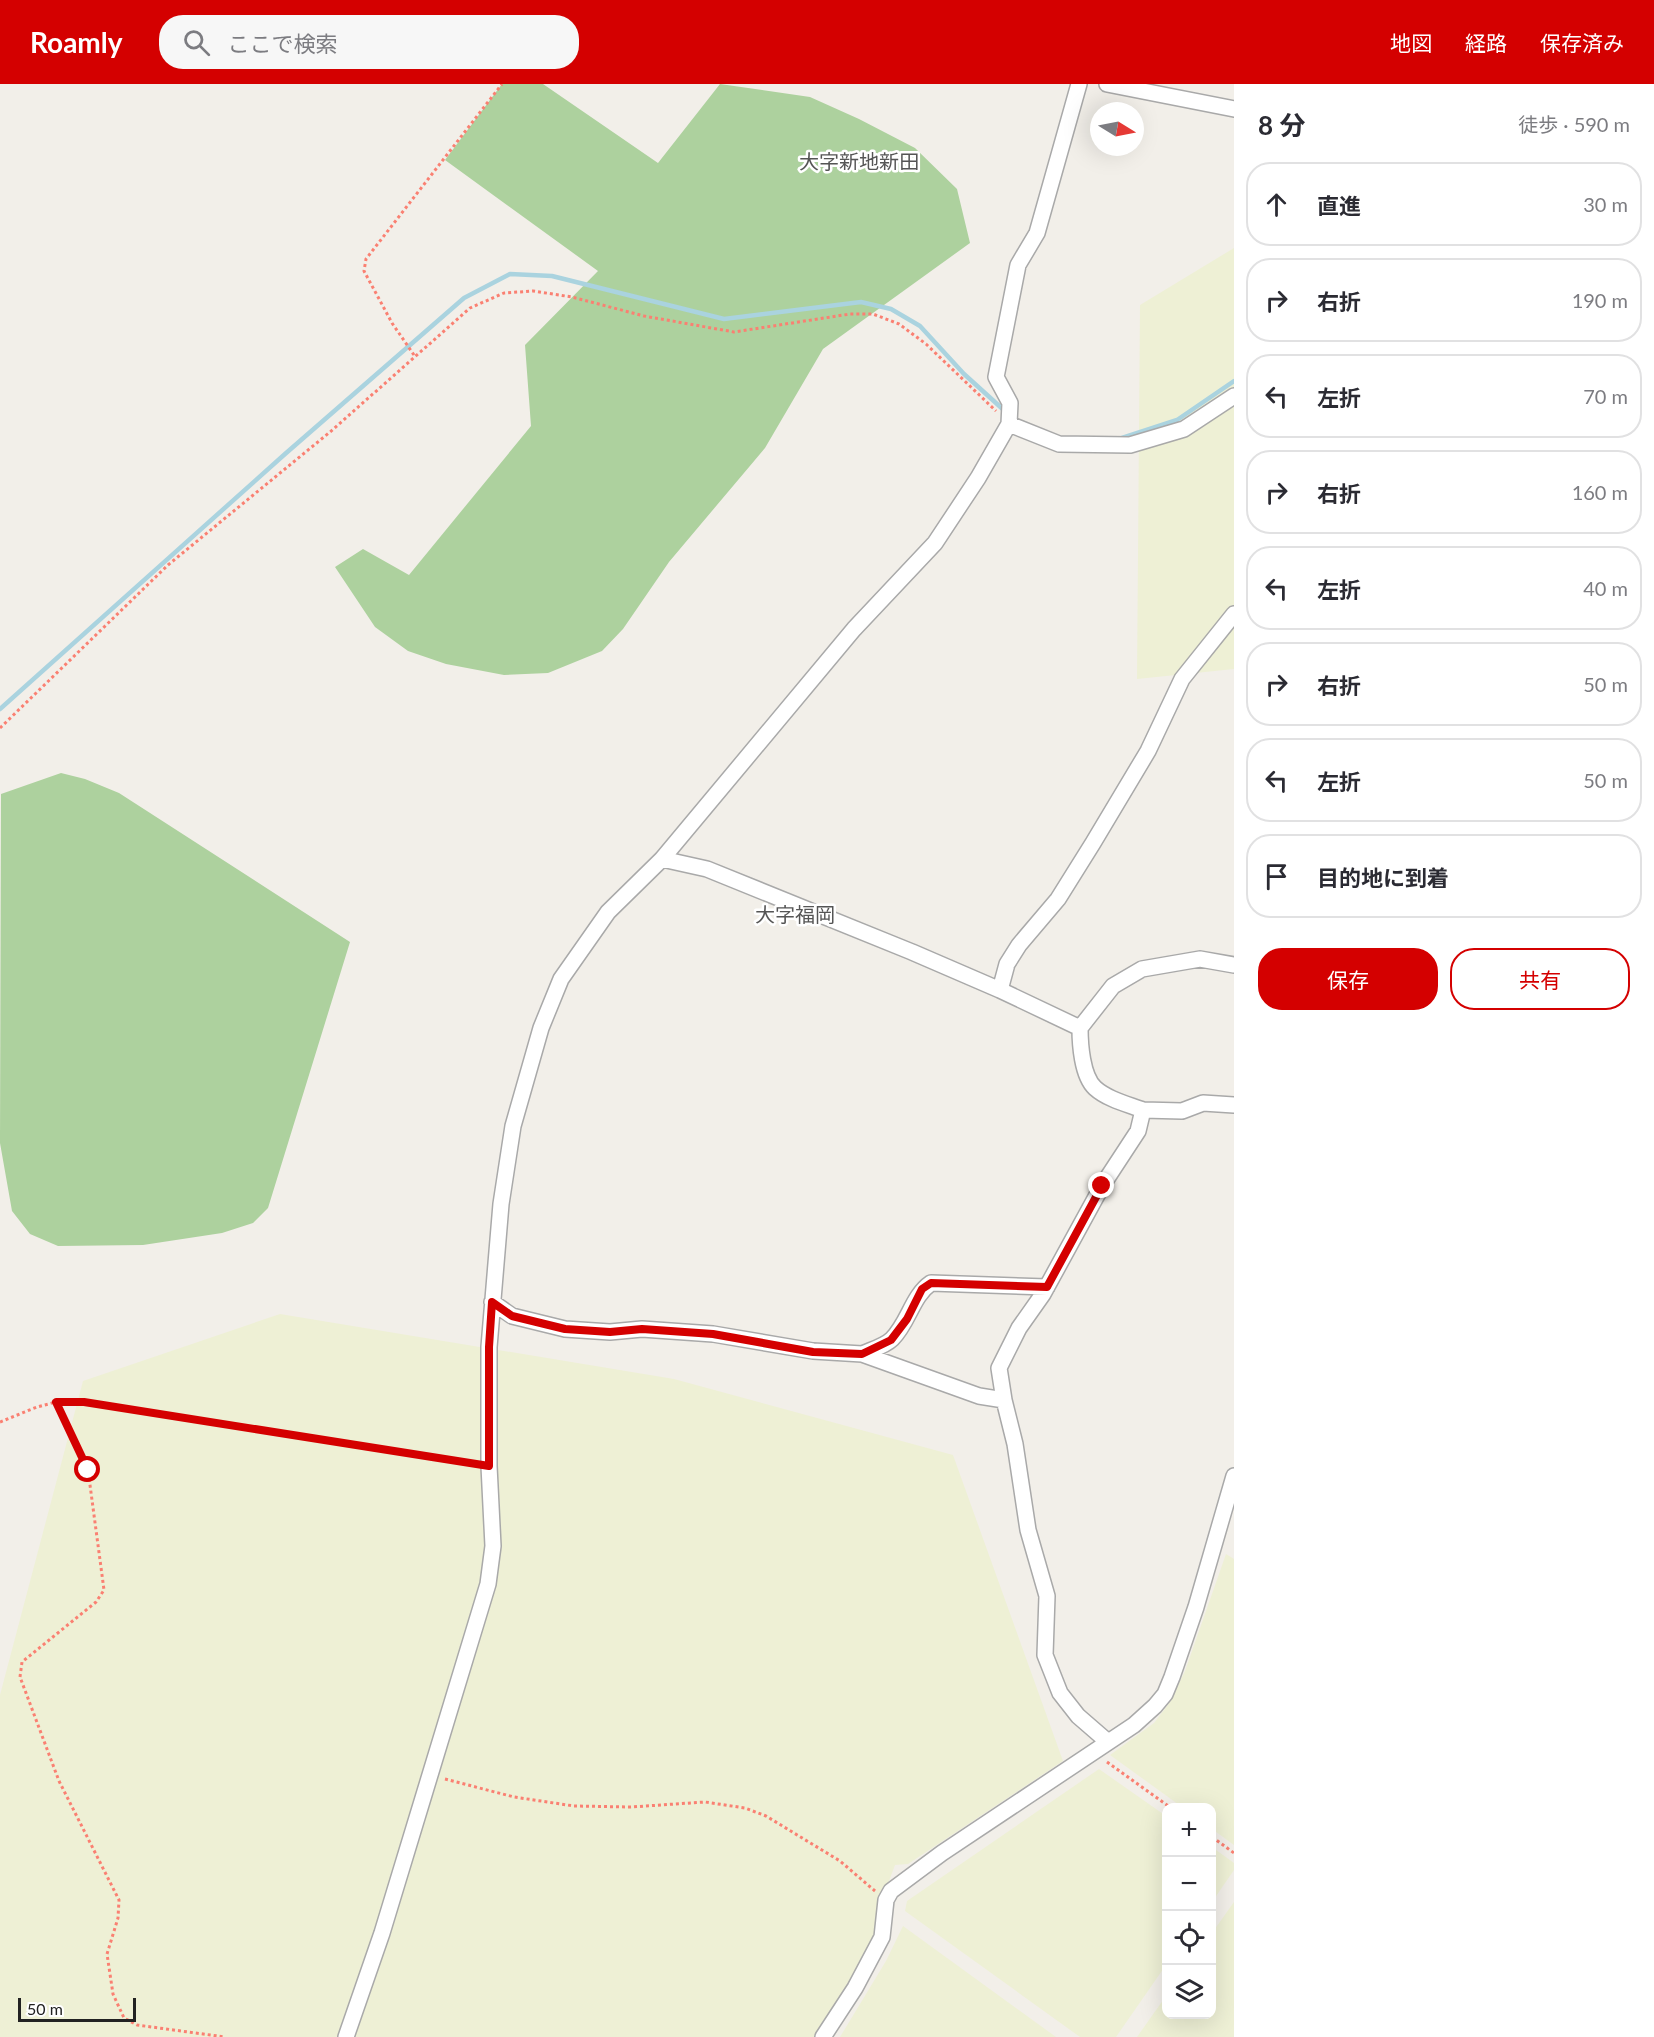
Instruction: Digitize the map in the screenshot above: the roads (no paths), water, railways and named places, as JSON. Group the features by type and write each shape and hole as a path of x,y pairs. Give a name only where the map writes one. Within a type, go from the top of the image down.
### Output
{"street":[{"path":"346,2037 382,1933 488,1584 493,1546 489,1466 489,1347 501,1204 513,1126 541,1028 561,978 608,912 662,859 854,629 935,543 978,478 1009,424 1010,403 996,377 1018,265 1038,233 1079,84"},
{"path":"1107,84 1234,109"},
{"path":"1009,424 1059,444 1130,445 1184,429 1234,396"},
{"path":"1000,990 1007,964 1019,945 1058,899 1093,843 1148,750 1182,679 1234,614"},
{"path":"662,859 707,869 912,952 1080,1028"},
{"path":"1234,965 1200,959 1142,969 1113,986 1080,1028 1081,1056 1093,1087 1111,1097 1143,1110 1182,1111 1203,1103 1234,1105"},
{"path":"1108,1742 1078,1716 1060,1693 1045,1655 1047,1596 1028,1530 1015,1444 999,1368 1019,1328 1047,1287 1102,1186 1137,1131 1143,1110"},
{"path":"862,1354 891,1340 907,1319 922,1289 931,1283 1047,1287"},
{"path":"492,1302 512,1316 565,1329 610,1332 642,1329 713,1334 813,1352 862,1354 968,1392 1004,1400"},
{"path":"823,2037 855,1988 882,1937 886,1900 891,1891 1108,1742 1150,1711 1165,1694 1196,1607 1234,1476"}],"waterway":[{"path":"0,709 285,454 464,298 510,274 552,276 724,319 861,302 891,309 920,326 964,374 1007,413"},
{"path":"1122,438 1177,420 1234,381"}],"district":[{"name":"大字新地新田","path":"859,161"},
{"name":"大字福岡","path":"795,914"}]}
